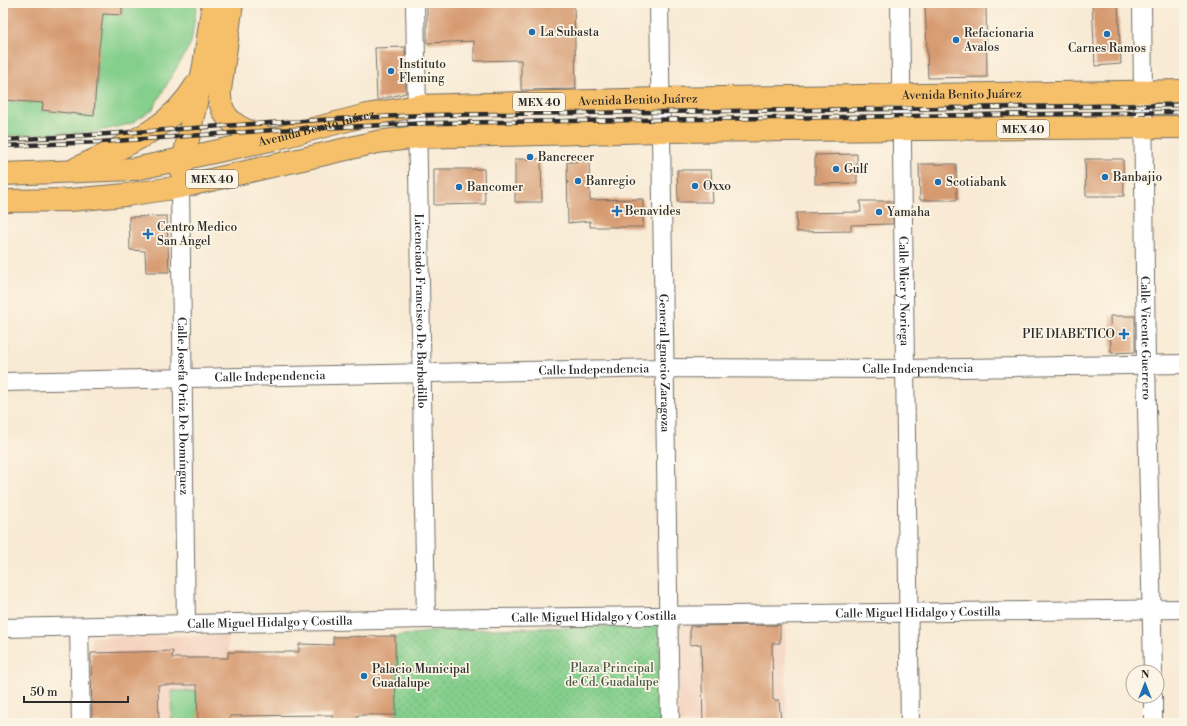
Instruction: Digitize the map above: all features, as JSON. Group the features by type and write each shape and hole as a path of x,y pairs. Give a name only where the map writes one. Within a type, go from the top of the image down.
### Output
{"main road":[{"path":"180,187 184,159 204,66 213,3"},
{"path":"232,3 219,99 222,109 226,116 241,128 274,139"},
{"path":"66,173 119,148 164,123 182,106 190,95 200,79 204,66"},
{"name":"Avenida Benito Juárez","path":"3,174 66,173 135,169 274,139 367,115 417,106 660,99 1184,91"},
{"path":"194,113 201,136 209,152 220,165 234,174"},
{"name":"MEX 40","path":"3,201 70,200 126,196 180,187 377,142 418,137 660,131 1184,127"}],"street":[{"name":"Licenciado Francisco De Barbadillo","path":"415,3 426,619"},
{"name":"General Ignacio Zaragoza","path":"659,3 670,723"},
{"name":"Calle Mier y Noriega","path":"900,3 903,130 910,723"},
{"name":"Calle Vicente Guerrero","path":"1142,3 1146,364 1153,664"},
{"name":"Calle Josefa Ortiz De Domínguez","path":"180,187 186,625"},
{"name":"Calle Independencia","path":"3,382 664,368 906,368 1184,364"},
{"name":"Calle Miguel Hidalgo y Costilla","path":"3,628 426,619 1184,610"},
{"path":"79,627 81,723"},
{"path":"1153,704 1154,723"}],"shaded area":[{"path":"3,222 5,222 9,358 3,359"},
{"path":"785,621 787,723 678,723 678,623"},
{"path":"228,635 230,723 92,723 91,637"}],"green space":[{"path":"123,3 197,3 191,43 152,110 130,124 95,132 3,136 3,101 43,103 42,111 94,116 98,67 79,64 103,14 122,15"},
{"name":"Plaza Principal de Cd. Guadalupe","path":"660,625 661,723 396,723 395,636 448,630"},
{"path":"171,691 197,691 199,723 172,723"}],"building":[{"path":"3,3 122,3 122,15 103,14 97,66 94,116 42,110 43,103 3,100"},
{"path":"427,3 574,4 576,89 521,90 521,60 474,61 474,41 427,43"},
{"name":"Refacionaria Avalos","path":"925,3 986,3 987,77 928,78"},
{"name":"Carnes Ramos","path":"1092,3 1118,3 1121,64 1095,66"},
{"name":"Instituto Fleming","path":"405,47 406,93 377,100 375,48"},
{"name":"Gulf","path":"857,154 857,183 815,184 815,155"},
{"path":"515,159 541,159 542,202 515,202"},
{"name":"Banbajio","path":"1085,159 1123,159 1124,196 1086,196"},
{"path":"589,161 590,200 643,199 643,227 590,227 590,221 568,223 567,162"},
{"name":"Scotiabank","path":"919,164 956,164 957,200 920,200"},
{"name":"Bancomer","path":"434,169 484,169 485,204 434,205"},
{"name":"Oxxo","path":"677,170 711,170 713,202 678,202"},
{"path":"860,201 892,201 893,224 851,225 851,231 797,232 796,213 861,212"},
{"name":"Centro Medico San Angel","path":"167,216 169,272 146,272 145,251 130,250 129,217"},
{"name":"PIE DIABETICO","path":"1110,316 1135,316 1135,352 1111,353"},
{"path":"780,625 780,643 772,643 773,700 779,700 781,722 703,723 701,644 690,645 690,626"},
{"path":"395,636 396,715 357,715 357,723 332,723 332,715 230,716 230,723 198,723 197,685 158,685 159,723 92,723 91,653 173,651 172,658 228,658 228,652 299,652 299,644 333,645 333,637"}],"railway":[{"path":"3,140 270,123 430,115 1184,105"},
{"path":"3,146 100,142 274,130 431,123 1184,112"}],"place":[{"name":"La Subasta","path":"532,32"},
{"name":"Carnes Ramos","path":"1107,34"},
{"name":"Refacionaria Avalos","path":"956,40"},
{"name":"Instituto Fleming","path":"391,71"},
{"name":"Bancrecer","path":"530,157"},
{"name":"Gulf","path":"836,169"},
{"name":"Banbajio","path":"1105,177"},
{"name":"Banregio","path":"578,181"},
{"name":"Scotiabank","path":"938,182"},
{"name":"Oxxo","path":"695,186"},
{"name":"Bancomer","path":"459,187"},
{"name":"Benavides","path":"617,211"},
{"name":"Yamaha","path":"879,212"},
{"name":"Centro Medico San Angel","path":"148,234"},
{"name":"PIE DIABETICO","path":"1124,334"},
{"name":"Palacio Municipal Guadalupe","path":"364,676"}]}
